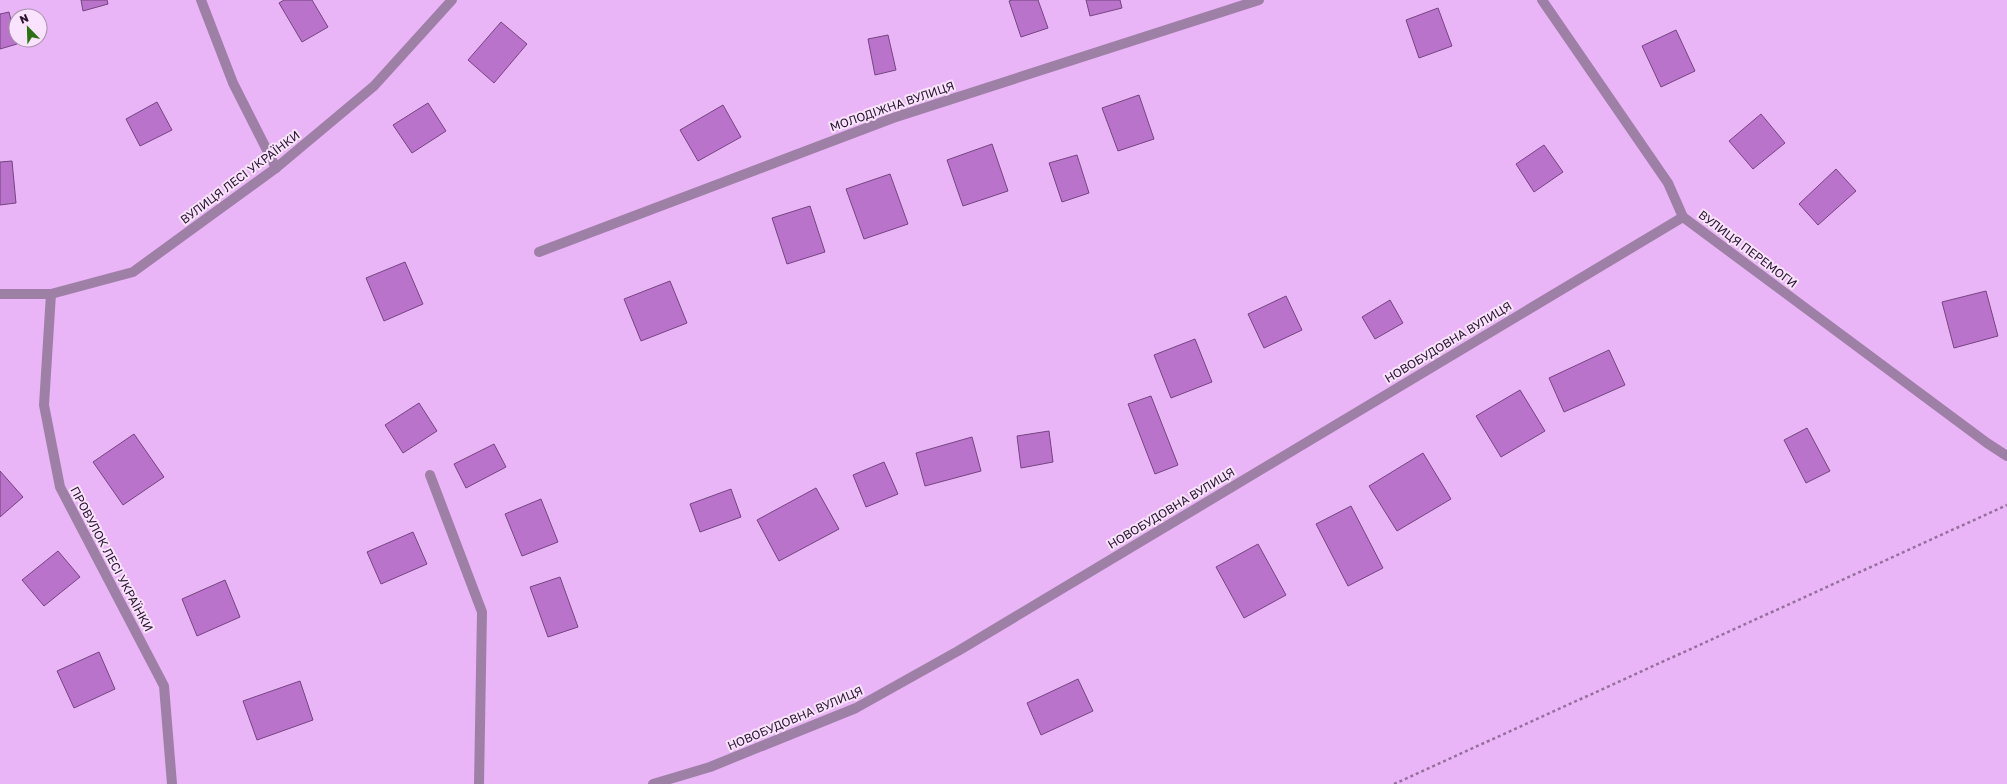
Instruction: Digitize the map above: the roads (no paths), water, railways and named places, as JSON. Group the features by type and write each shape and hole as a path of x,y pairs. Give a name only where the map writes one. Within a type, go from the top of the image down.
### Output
{"street":[{"path":"201,0 233,83 276,168"},
{"name":"ВУЛИЦЯ ЛЕСІ УКРАЇНКИ","path":"0,294 51,294 133,272 276,168 374,86 452,0"},
{"name":"МОЛОДІЖНА ВУЛИЦЯ","path":"539,252 893,118 1259,0"},
{"name":"ВУЛИЦЯ ПЕРЕМОГИ","path":"1542,0 1668,183 1683,217 1986,443 2007,456"},
{"name":"НОВОБУДОВНА ВУЛИЦЯ","path":"653,784 710,767 856,708 958,651 1683,217"},
{"name":"ПРОВУЛОК ЛЕСІ УКРАЇНКИ","path":"51,294 44,405 60,487 164,686 172,784"},
{"path":"430,475 482,612 479,784"}]}
